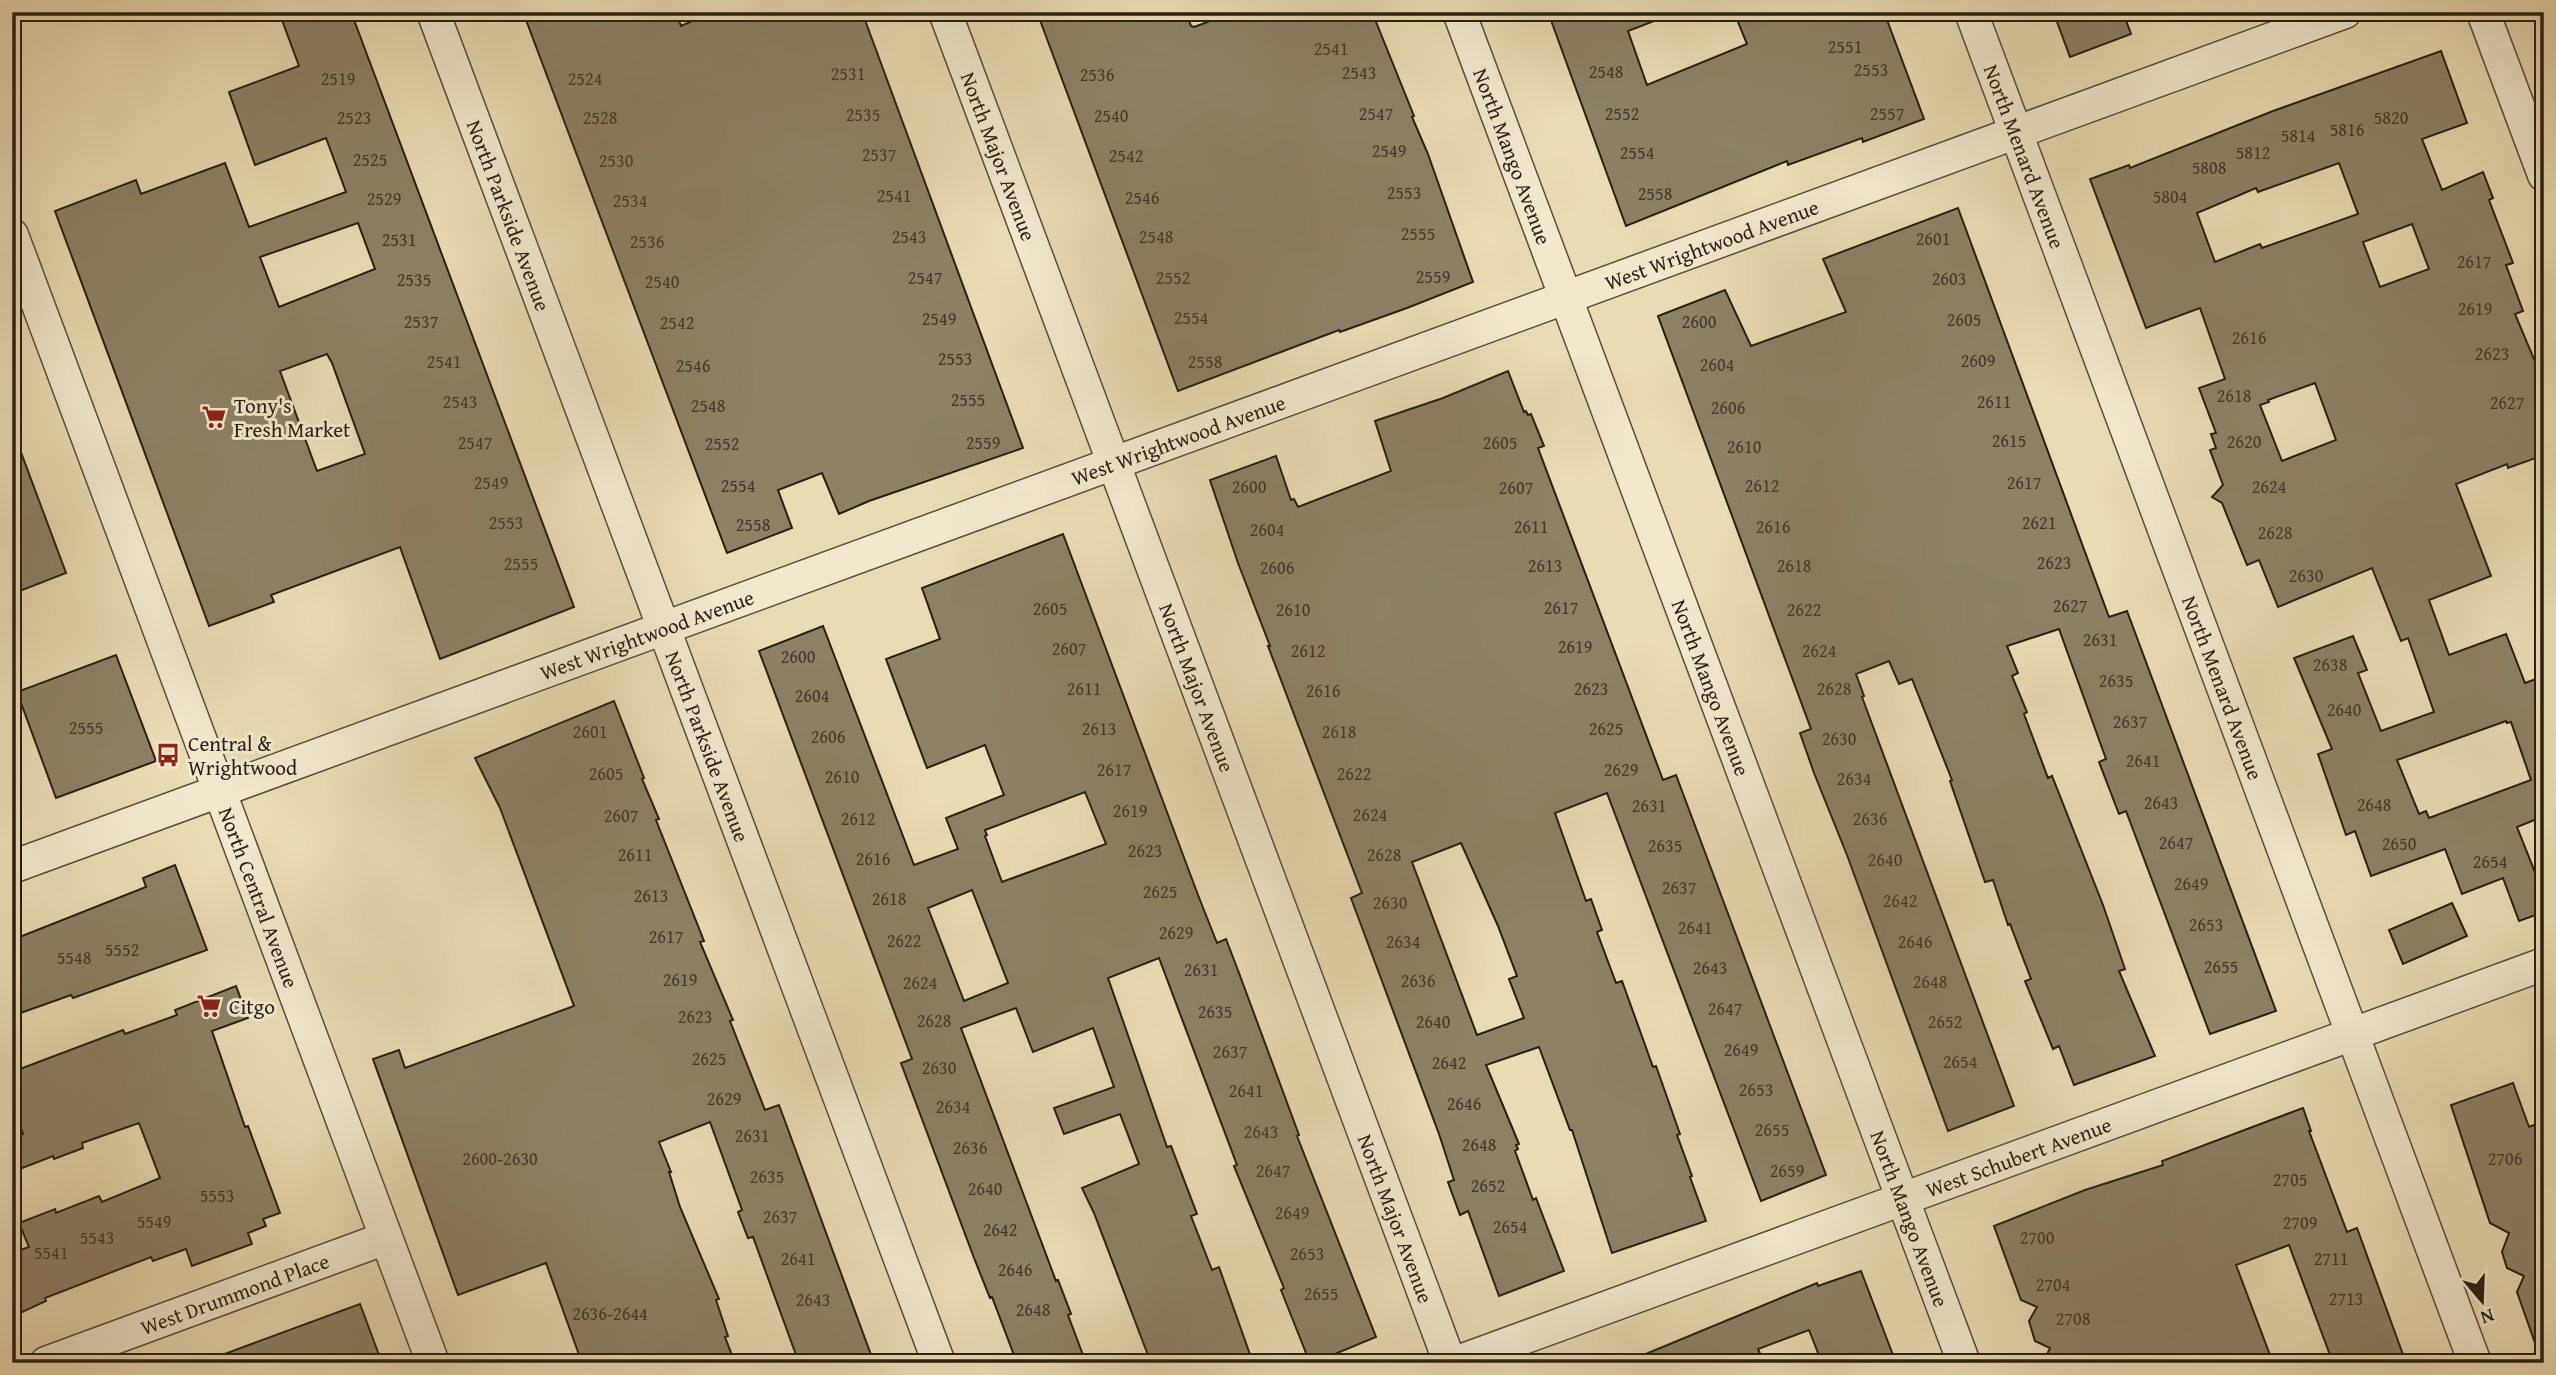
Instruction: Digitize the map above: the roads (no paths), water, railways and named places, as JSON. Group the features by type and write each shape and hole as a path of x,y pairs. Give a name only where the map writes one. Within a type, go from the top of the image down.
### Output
{"street":[{"name":"North Parkside Avenue","path":"433,12 939,1363"},
{"name":"North Major Avenue","path":"945,12 1453,1363"},
{"name":"North Mango Avenue","path":"1459,12 1964,1363"},
{"name":"North Menard Avenue","path":"1971,12 2475,1363"},
{"name":"West Wrightwood Avenue","path":"12,867 2345,12"},
{"path":"2483,12 2544,175"},
{"name":"North Central Avenue","path":"12,234 433,1363"},
{"name":"West Schubert Avenue","path":"1453,1363 2544,964"},
{"name":"West Drummond Place","path":"46,1363 386,1238"}],"place":[{"name":"Tony's Fresh Market","path":"214,417"},
{"name":"Central & Wrightwood","path":"168,755"},
{"name":"Citgo","path":"209,1006"}]}
